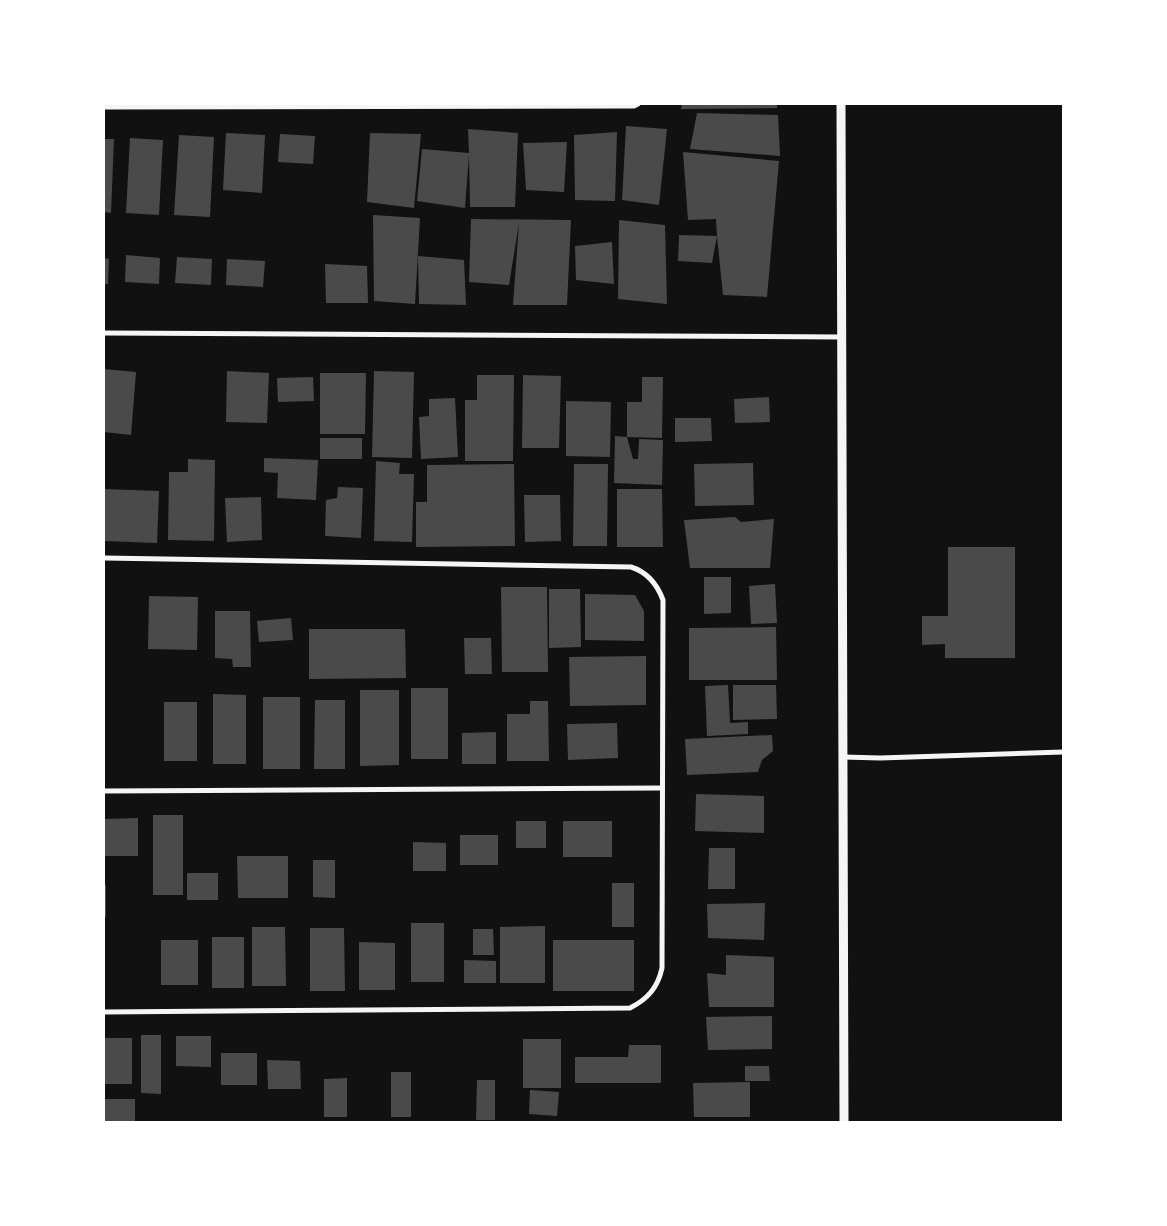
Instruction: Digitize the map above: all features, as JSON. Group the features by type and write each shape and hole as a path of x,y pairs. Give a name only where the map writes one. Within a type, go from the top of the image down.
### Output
{"street":[{"path":"104,107 634,106 638,104"},
{"path":"841,104 844,1122"},
{"path":"104,333 842,337"},
{"path":"104,558 621,567 636,569 651,579 659,588 663,600 662,968 660,979 654,990 641,1002 630,1008 104,1012"},
{"path":"843,758 1063,752"},
{"path":"104,791 662,788"}],"building":[{"path":"682,104 777,104 777,108 681,109"},
{"path":"697,113 778,115 780,156 690,149"},
{"path":"626,126 667,129 659,205 622,200"},
{"path":"468,129 518,133 515,207 470,207 469,155 465,208 417,201 422,149 469,153"},
{"path":"617,132 615,201 575,200 574,135"},
{"path":"226,133 265,135 262,193 223,190"},
{"path":"370,133 421,134 414,208 367,202"},
{"path":"280,134 315,136 313,164 278,162"},
{"path":"179,135 214,137 210,217 174,215"},
{"path":"130,138 163,140 159,215 126,213"},
{"path":"104,139 114,139 111,213 104,212"},
{"path":"567,142 564,192 526,190 523,143"},
{"path":"683,152 779,161 767,297 723,295 716,219 688,220"},
{"path":"373,215 420,218 415,304 374,301"},
{"path":"471,219 571,220 567,305 513,305 519,223 509,285 469,282"},
{"path":"619,220 665,225 667,304 618,299"},
{"path":"679,235 717,236 712,263 678,261"},
{"path":"612,242 614,284 576,280 575,246"},
{"path":"126,255 160,258 159,284 125,282"},
{"path":"418,256 464,260 466,305 419,304"},
{"path":"177,257 212,259 211,285 175,283"},
{"path":"104,258 109,259 108,284 104,284"},
{"path":"227,259 265,261 263,287 226,285"},
{"path":"325,264 367,266 368,303 326,303"},
{"path":"104,369 136,372 131,435 104,432"},
{"path":"227,371 269,373 267,423 226,422"},
{"path":"374,371 414,372 412,458 372,457"},
{"path":"320,373 366,373 365,434 320,434"},
{"path":"477,375 514,375 513,461 465,461 465,400 477,400"},
{"path":"523,375 561,376 559,448 522,448"},
{"path":"313,377 314,401 278,402 277,378"},
{"path":"642,377 663,377 662,438 627,437 627,402 642,402"},
{"path":"769,397 770,422 735,423 734,399"},
{"path":"455,398 458,457 421,459 419,417 429,416 429,399"},
{"path":"566,401 611,402 610,457 566,456"},
{"path":"675,418 711,418 712,441 675,442"},
{"path":"615,436 627,437 633,459 638,459 639,439 663,440 662,485 614,483"},
{"path":"320,438 362,438 362,459 320,459"},
{"path":"264,458 318,460 316,500 277,498 278,473 264,472"},
{"path":"188,459 215,460 214,541 168,540 169,472 188,472"},
{"path":"376,461 400,463 399,474 414,474 412,542 374,541"},
{"path":"753,463 754,505 695,506 694,464"},
{"path":"514,464 515,546 416,547 416,502 427,502 427,465"},
{"path":"574,464 608,464 607,546 573,546"},
{"path":"338,487 363,488 361,538 325,536 326,500 337,498"},
{"path":"104,489 159,491 157,543 104,541"},
{"path":"617,489 662,489 663,547 617,547"},
{"path":"524,495 560,495 561,541 525,542"},
{"path":"261,497 262,540 227,542 225,498"},
{"path":"735,517 741,522 774,519 770,568 690,568 684,520"},
{"path":"948,547 1015,547 1015,658 945,658 945,644 922,645 922,616 948,616"},
{"path":"704,577 731,577 731,613 704,614"},
{"path":"775,584 777,623 751,624 749,586"},
{"path":"501,587 547,587 548,672 502,672"},
{"path":"549,589 580,589 581,647 549,648"},
{"path":"585,594 635,595 644,611 644,641 585,640"},
{"path":"149,596 198,597 197,650 148,649"},
{"path":"215,611 250,611 251,667 233,667 232,659 215,658"},
{"path":"291,618 293,640 259,642 257,621"},
{"path":"776,627 777,680 689,680 689,628"},
{"path":"309,629 405,629 406,678 309,679"},
{"path":"464,638 491,638 492,674 465,674"},
{"path":"646,656 646,705 570,706 569,657"},
{"path":"728,685 730,723 748,722 748,734 707,736 705,686"},
{"path":"733,685 776,685 777,719 733,720"},
{"path":"411,688 448,688 448,759 411,759"},
{"path":"360,690 399,690 399,765 360,766"},
{"path":"213,694 246,695 246,764 213,764"},
{"path":"263,697 300,697 300,769 263,769"},
{"path":"315,700 345,700 345,769 314,769"},
{"path":"530,701 548,701 549,761 507,761 507,714 530,714"},
{"path":"164,702 197,702 197,761 164,761"},
{"path":"617,723 618,758 568,760 567,724"},
{"path":"496,732 496,764 462,764 462,733"},
{"path":"772,735 773,751 762,760 758,772 687,775 685,739"},
{"path":"696,794 764,796 764,833 695,831"},
{"path":"153,815 183,815 183,895 153,895"},
{"path":"138,818 138,856 104,856 104,819"},
{"path":"516,821 546,821 546,848 516,848"},
{"path":"563,821 612,821 612,857 563,857"},
{"path":"460,835 498,835 498,865 460,865"},
{"path":"413,842 446,843 446,871 413,871"},
{"path":"709,848 735,848 735,889 708,889"},
{"path":"237,856 288,856 288,898 238,898"},
{"path":"313,860 335,860 335,898 313,897"},
{"path":"187,873 218,873 218,900 187,900"},
{"path":"612,883 634,883 634,927 612,927"},
{"path":"104,885 106,885 106,917 104,917"},
{"path":"765,903 764,940 708,938 707,904"},
{"path":"411,923 444,923 444,982 411,982"},
{"path":"545,926 545,983 500,983 500,927"},
{"path":"252,927 285,927 286,986 252,986"},
{"path":"310,928 344,928 345,991 310,991"},
{"path":"473,929 493,929 494,955 473,955"},
{"path":"212,937 244,937 244,988 212,988"},
{"path":"161,940 198,940 198,985 161,985"},
{"path":"553,940 634,940 634,991 553,991"},
{"path":"359,942 395,943 395,990 359,990"},
{"path":"726,955 774,957 774,1007 709,1007 707,973 726,975"},
{"path":"464,960 496,961 496,983 464,983"},
{"path":"772,1016 772,1049 708,1050 706,1017"},
{"path":"141,1035 161,1035 161,1094 141,1093"},
{"path":"176,1036 211,1036 211,1067 176,1066"},
{"path":"104,1038 132,1038 132,1084 104,1084"},
{"path":"523,1039 561,1039 561,1088 523,1088"},
{"path":"629,1045 661,1045 661,1083 575,1083 575,1057 628,1057"},
{"path":"221,1053 257,1053 257,1085 221,1085"},
{"path":"267,1060 300,1061 301,1089 268,1089"},
{"path":"745,1066 769,1066 770,1081 745,1081"},
{"path":"391,1072 411,1072 411,1117 391,1117"},
{"path":"347,1078 347,1117 324,1117 324,1079"},
{"path":"477,1080 495,1080 495,1120 476,1120"},
{"path":"750,1082 750,1117 694,1117 693,1083"},
{"path":"530,1090 559,1092 557,1116 529,1114"},
{"path":"104,1099 135,1099 135,1122 104,1122"}]}
